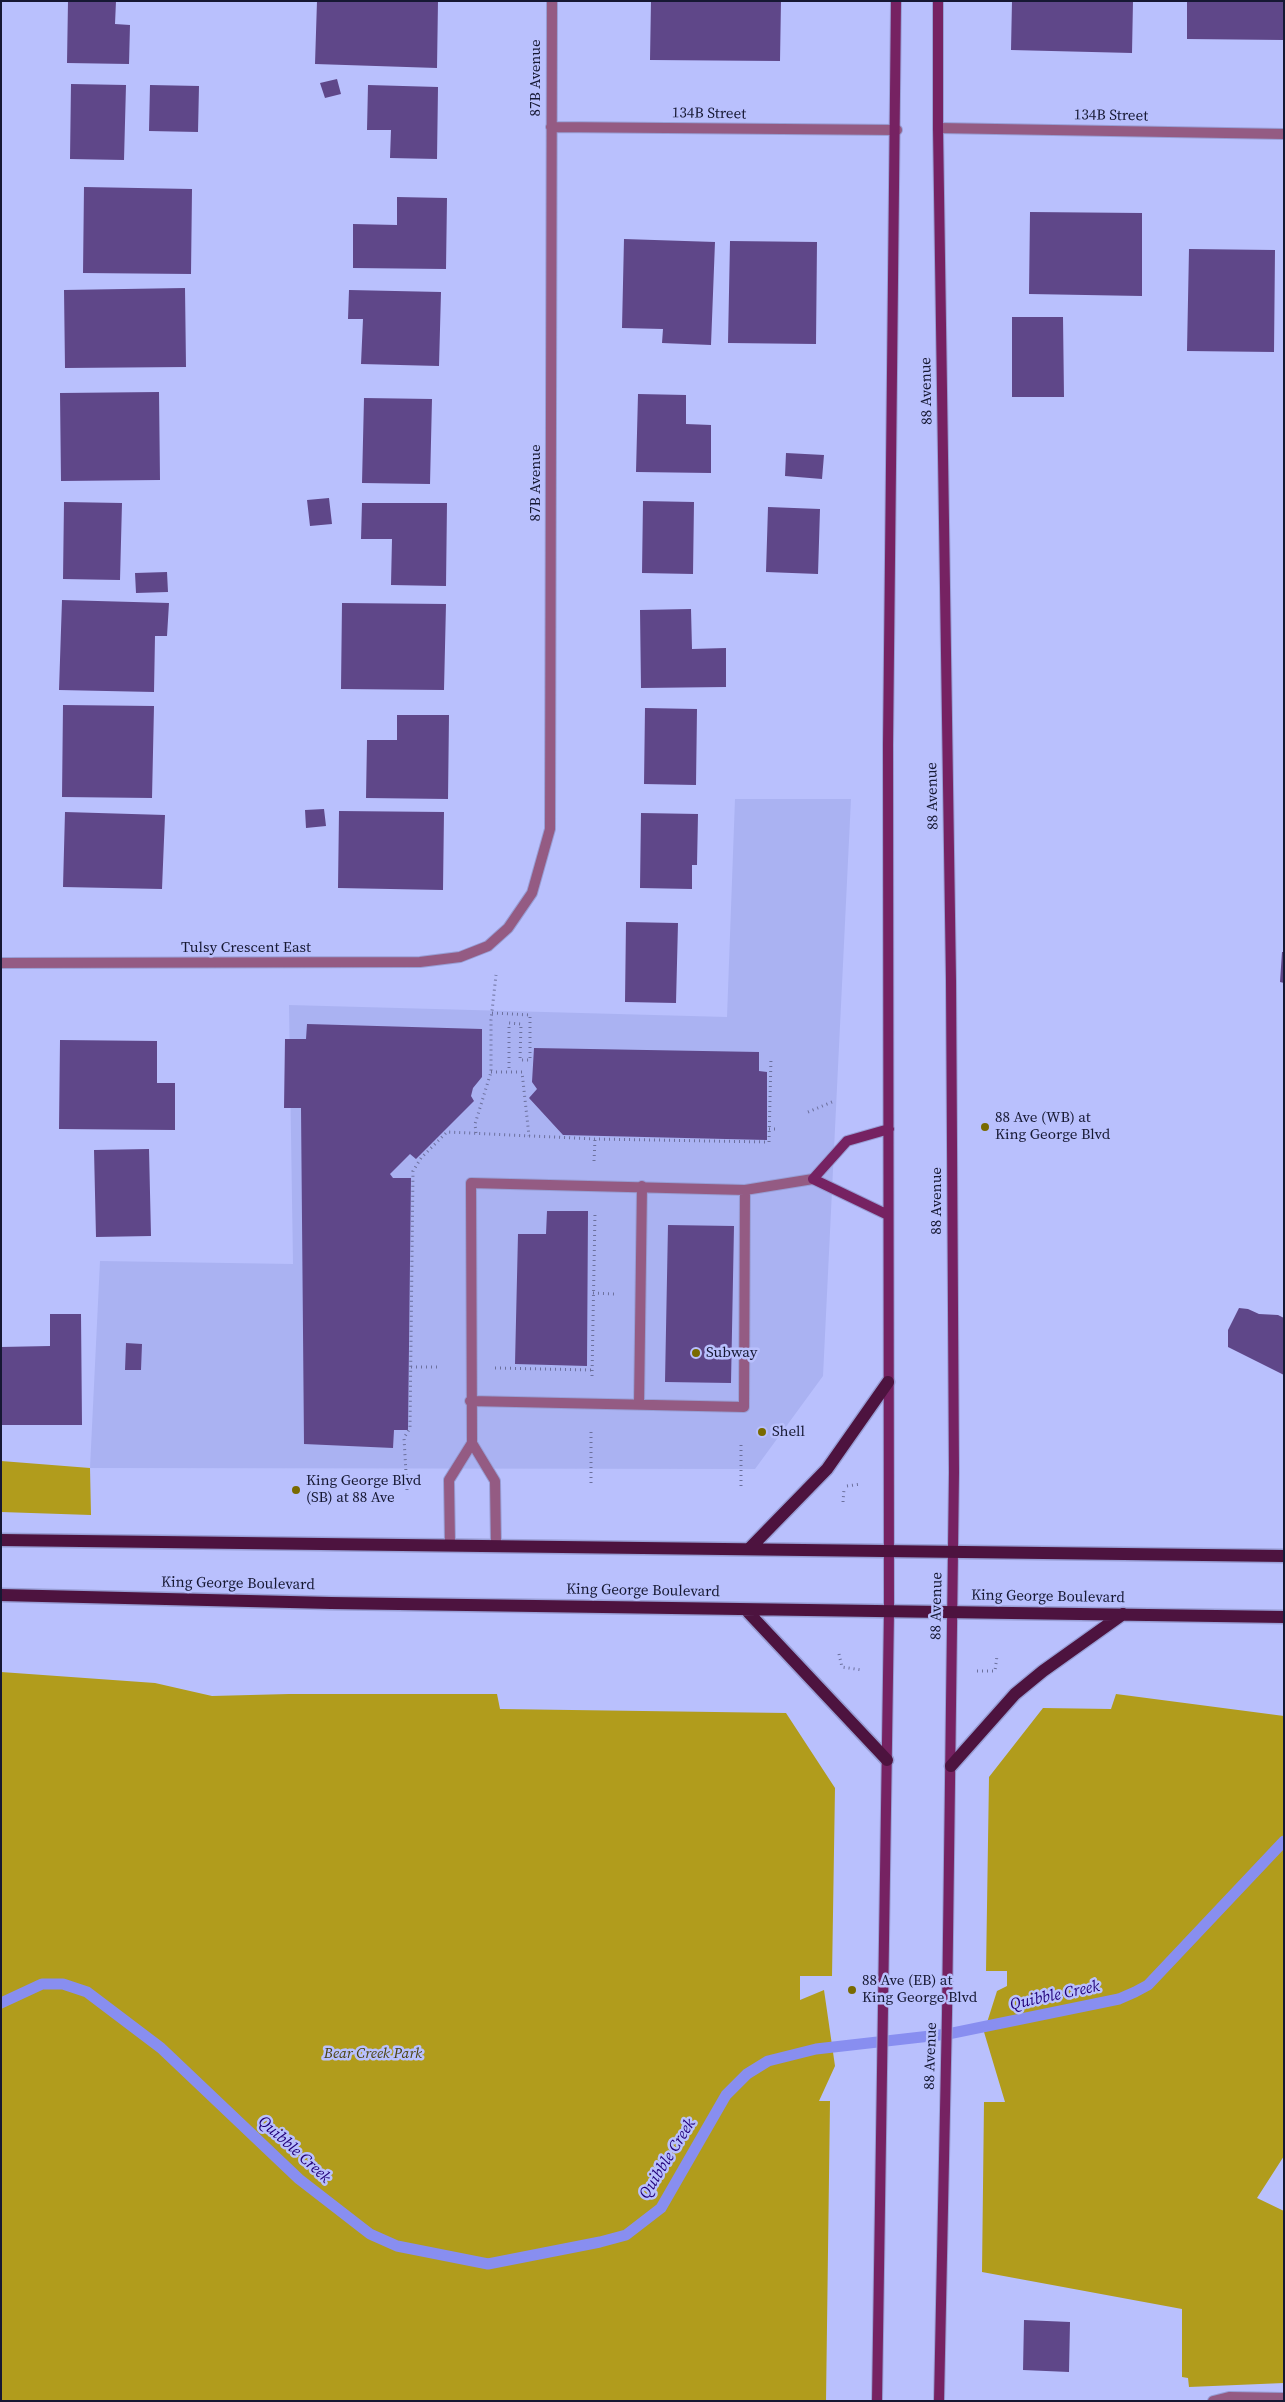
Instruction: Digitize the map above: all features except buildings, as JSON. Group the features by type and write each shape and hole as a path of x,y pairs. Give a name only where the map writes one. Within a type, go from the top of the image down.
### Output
{"main road":[{"path":"877,2401 889,1611 888,744 896,1"},
{"name":"88 Avenue","path":"938,1 938,128 952,990 953,1552 947,2014 939,2401"},
{"path":"888,1216 813,1179 846,1141 889,1129"},
{"path":"749,1549 827,1469 888,1382"},
{"path":"1,1540 1284,1556"},
{"name":"King George Boulevard","path":"1,1595 746,1610 1284,1616"},
{"path":"746,1610 887,1760"},
{"path":"951,1766 1015,1694 1043,1670 1123,1614"}],"street":[{"name":"87B Avenue","path":"488,946 508,928 532,893 550,829 552,1"},
{"name":"134B Street","path":"551,127 896,130"},
{"name":"134B Street","path":"938,128 1284,134"},
{"name":"Tulsy Crescent East","path":"1,963 420,962 460,957 488,946"},
{"path":"496,1545 495,1481 472,1443 470,1401 471,1183 746,1190 813,1179"},
{"path":"639,1404 642,1186"},
{"path":"470,1401 744,1407 746,1190"},
{"path":"450,1545 449,1480 472,1443"},
{"path":"1213,2401 1229,2397 1284,2398"}],"path":[{"path":"476,1133 475,1124 491,1072 492,1013 496,974"},
{"path":"492,1013 530,1016 530,1060 520,1060 521,1024 509,1023 508,1072"},
{"path":"407,1490 404,1438 410,1428 413,1171 421,1158 447,1132 595,1139 769,1142 771,1058"},
{"path":"491,1072 522,1072 529,1136"},
{"path":"808,1112 832,1102"},
{"path":"769,1129 776,1129"},
{"path":"594,1165 595,1139"},
{"path":"592,1376 595,1209"},
{"path":"593,1293 617,1294"},
{"path":"411,1367 439,1367"},
{"path":"491,1368 592,1370"},
{"path":"591,1424 591,1483"},
{"path":"741,1445 741,1486"},
{"path":"843,1502 844,1486 862,1484"},
{"path":"840,1654 842,1667 862,1670"},
{"path":"977,1671 994,1671 997,1656"}],"shaded area":[{"path":"735,799 851,799 823,1376 755,1469 90,1468 100,1261 293,1264 289,1005 727,1017"}],"green space":[{"path":"1,1461 90,1468 91,1515 1,1512"},
{"name":"Bear Creek Park","path":"1,1672 155,1683 212,1696 497,1694 500,1709 786,1713 835,1788 832,1976 800,1976 800,2000 824,1990 835,2066 819,2101 830,2101 826,2401 1,2401"},
{"path":"1116,1694 1284,1716 1284,2156 1257,2198 1284,2211 1284,2383 1189,2387 1188,2378 1182,2377 1182,2309 982,2272 984,2102 1005,2102 984,2032 997,1991 1007,1986 1007,1971 986,1971 989,1777 1043,1708 1111,1709"}],"waterway":[{"name":"Quibble Creek","path":"1,2003 42,1984 63,1984 87,1992 161,2048 299,2179 370,2234 397,2246 488,2264 600,2242 626,2235 661,2208 726,2095 747,2074 768,2061 816,2049 948,2034 1119,1999 1135,1992 1148,1985 1284,1841"}],"place":[{"name":"88 Ave (WB) at King George Blvd","path":"985,1127"},
{"name":"Subway","path":"696,1353"},
{"name":"Shell","path":"762,1432"},
{"name":"King George Blvd (SB) at 88 Ave","path":"296,1490"},
{"name":"88 Ave (EB) at King George Blvd","path":"852,1990"}]}
